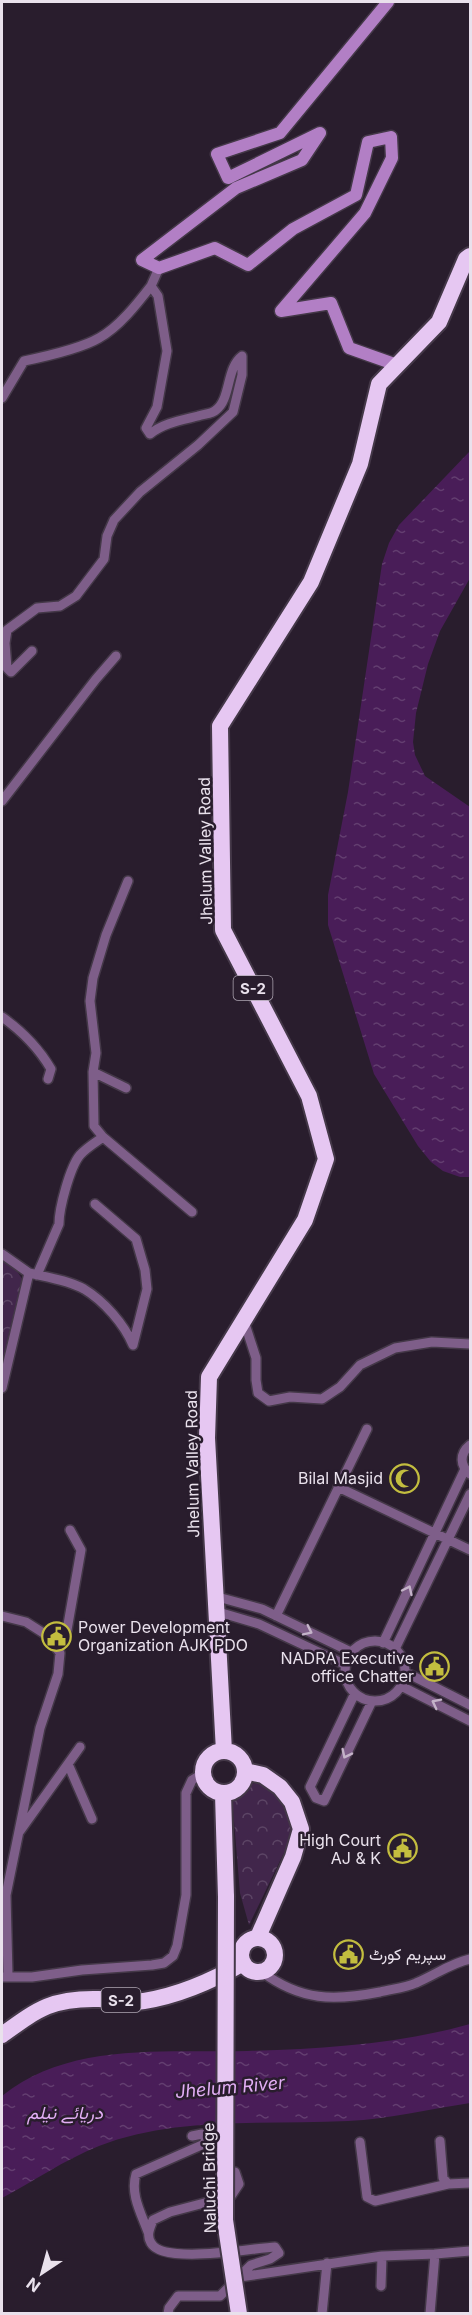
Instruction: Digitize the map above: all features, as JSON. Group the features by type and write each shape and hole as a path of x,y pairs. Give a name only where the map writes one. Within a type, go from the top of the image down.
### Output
{"highway":[{"name":"Jhelum Valley Road","path":"224,1751 214,1604 207,1438 209,1377 305,1220 326,1159 309,1096 224,930 220,726 311,582 360,464 379,384 439,322 466,259 471,256"},
{"path":"224,1751 237,1755 245,1771 240,1787 223,1794 208,1787 202,1774 210,1755 224,1751"},
{"path":"245,1771 263,1775 280,1787 292,1802 301,1829 293,1857 258,1937"},
{"name":"Naluchi Bridge","path":"223,1794 226,1897 225,2220 239,2313"},
{"path":"258,1937 269,1941 275,1951 272,1966 262,1972 251,1971 243,1963 241,1957 243,1946 252,1938 258,1937"},
{"name":"S-2","path":"2,2035 48,2005 64,2001 98,1999 142,2001 156,1998 209,1982 243,1963"}],"main road":[{"path":"388,2 280,133 217,154 228,177 320,133 302,160 236,188 142,260 159,268 215,248 248,265 293,229 356,195 368,142 391,137 392,158 365,213 281,311 331,303 349,348 397,365"}],"street":[{"path":"2,398 24,361 99,338 133,310 151,286 159,268"},
{"path":"32,651 11,672 7,668 5,643 7,630 37,608 60,606 76,596 104,559 107,536 114,520 140,492 223,423 233,411 238,396 242,375 242,356 237,359 222,405 214,412 158,428 150,434 146,428 157,408 167,351 158,296 151,286"},
{"path":"2,801 116,656"},
{"path":"128,880 106,935 93,978 90,1001 96,1053 93,1072 94,1126 103,1137 192,1212"},
{"path":"2,1017 41,1051 51,1069 48,1079"},
{"path":"93,1072 126,1088"},
{"path":"2,1388 33,1274 59,1224 59,1214 73,1168 80,1155 103,1137"},
{"path":"2,1254 33,1274 83,1288 105,1306 129,1336 134,1346 147,1289 145,1270 135,1239 96,1204"},
{"path":"244,1321 256,1358 258,1393 269,1401 290,1397 322,1399 340,1387 360,1365 395,1348 432,1342 471,1344"},
{"path":"276,1616 367,1429"},
{"path":"383,1643 435,1533 468,1472 462,1464 463,1454 471,1445"},
{"path":"338,1487 471,1550"},
{"path":"395,1649 471,1494"},
{"path":"55,1645 67,1630 81,1550 70,1530"},
{"path":"214,1604 262,1609 351,1652"},
{"path":"214,1604 346,1665"},
{"path":"2,1616 26,1622 48,1636 60,1653 58,1674 40,1728 17,1836 6,1862 5,1976 32,1977 152,1965 164,1962 172,1956 177,1946 186,1895 186,1793 192,1780 202,1774"},
{"path":"368,1642 383,1643 395,1649 401,1657 405,1672 401,1686 395,1694 386,1699 372,1701 355,1694 346,1680 346,1665 351,1652 359,1646 368,1642"},
{"path":"405,1672 471,1705"},
{"path":"401,1686 471,1721"},
{"path":"355,1694 310,1786 316,1798 324,1801 372,1701"},
{"path":"17,1836 80,1747"},
{"path":"68,1764 92,1819"},
{"path":"262,1972 294,1991 312,1997 354,1997 414,1984 459,1961 471,1959"},
{"path":"168,2313 178,2296 220,2296 251,2265 270,2259 279,2253 275,2247 219,2253 171,2253 158,2249 151,2243 137,2205 133,2184 136,2174 204,2144 206,2138 202,2134 192,2136"},
{"path":"440,2141 443,2178 448,2184"},
{"path":"360,2142 367,2197 375,2200 448,2184 471,2183"},
{"path":"148,2232 153,2220 170,2212 231,2196 239,2184 235,2172"},
{"path":"240,2277 381,2256 471,2251"},
{"path":"430,2313 435,2254"},
{"path":"381,2256 381,2286"},
{"path":"322,2313 327,2264"},
{"path":"240,2277 246,2313"}],"green space":[{"path":"2,1261 17,1271 22,1279 2,1363"},
{"path":"259,1783 278,1798 291,1817 292,1836 249,1925 240,1893 231,1785"}],"water":[{"path":"470,451 470,578 440,631 428,664 416,713 413,742 415,755 425,776 470,807 470,1177 460,1177 443,1171 431,1162 418,1146 374,1074 328,925 328,895 348,792 382,564 389,543 399,525"},
{"name":"دریائے نیلم","path":"470,2024 470,2103 363,2120 190,2126 128,2136 99,2146 61,2164 2,2198 2,2096 28,2078 57,2066 88,2058 120,2054 332,2047 388,2041"}],"place":[{"name":"Bilal Masjid","path":"404,1478"},
{"name":"Power Development Organization AJK PDO","path":"57,1636"},
{"name":"NADRA Executive office Chatter","path":"435,1667"},
{"name":"High Court AJ & K","path":"402,1849"},
{"name":"سپریم کورٹ","path":"348,1954"}],"water label":[{"name":"Jhelum River","path":"230,2087"}]}
